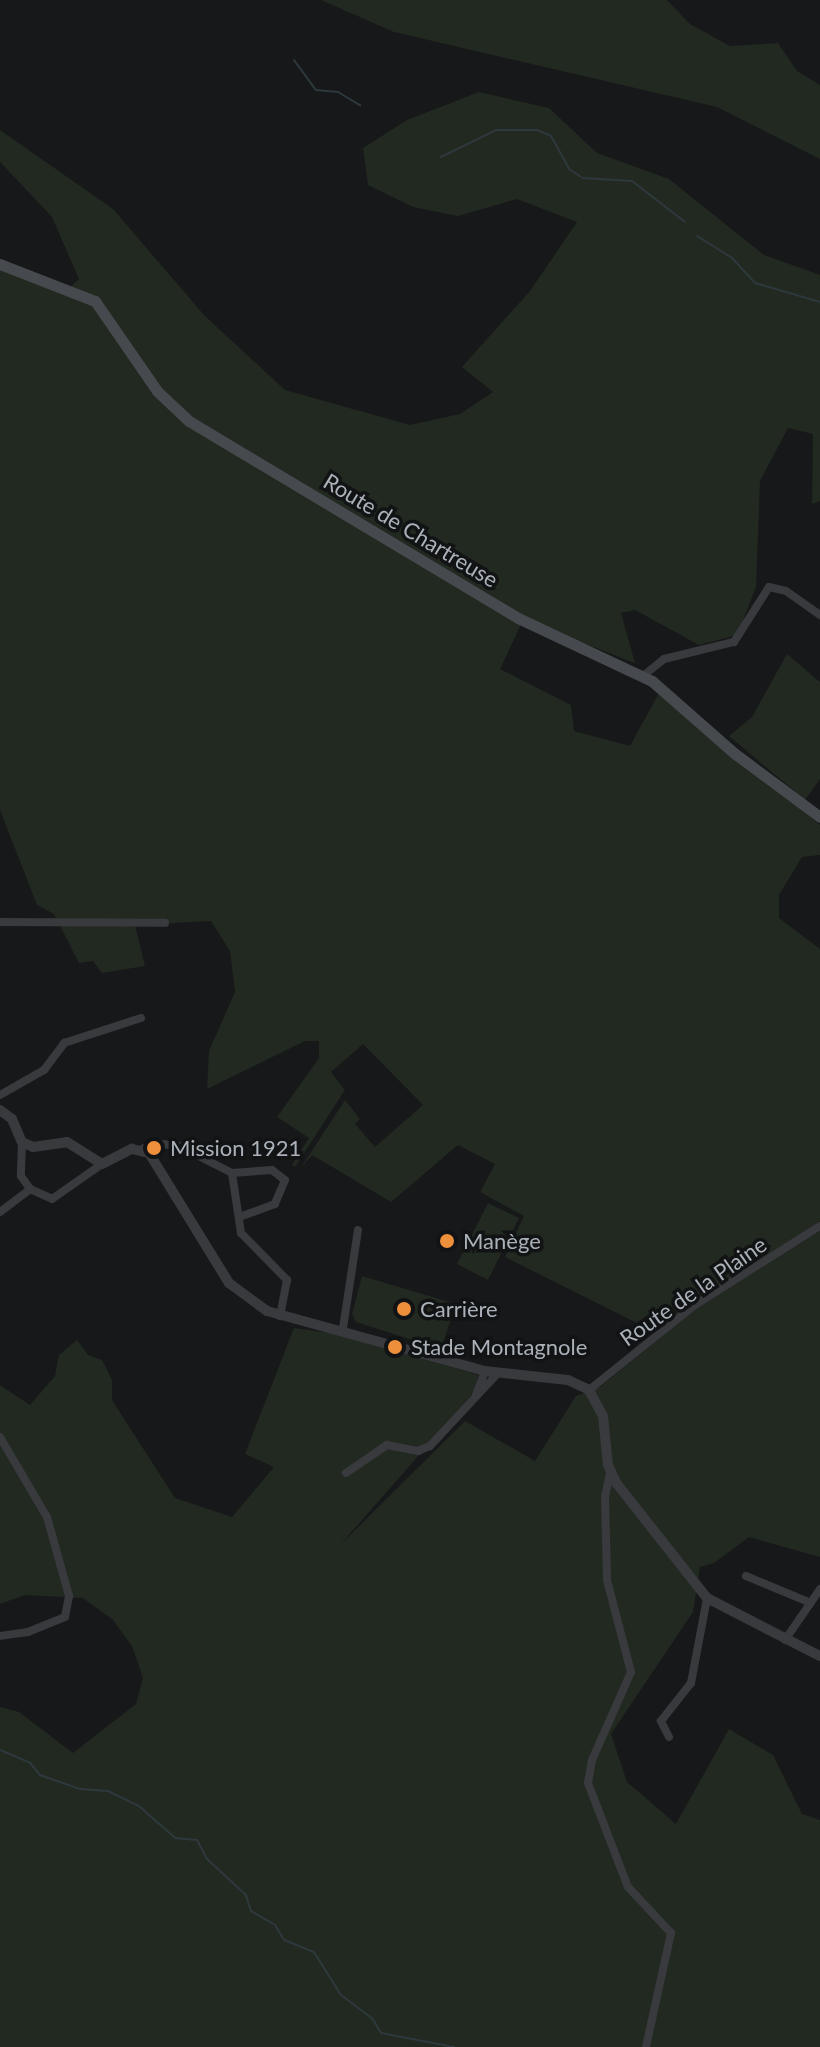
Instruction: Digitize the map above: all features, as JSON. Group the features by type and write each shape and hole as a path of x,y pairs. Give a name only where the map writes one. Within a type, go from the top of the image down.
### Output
{"main road":[{"name":"Route de Chartreuse","path":"0,264 95,301 157,391 218,440 518,618 643,676 820,817"}],"street":[{"path":"643,676 664,659 734,642 769,587 786,591 820,615"},
{"path":"0,922 165,923"},
{"path":"0,1095 44,1070 64,1043 141,1018"},
{"path":"0,1110 12,1119 22,1142 18,1169 30,1189 58,1199 102,1164 154,1143 179,1146 232,1173 272,1170 285,1180 275,1204 239,1217"},
{"path":"22,1142 33,1147 67,1142 102,1164"},
{"path":"142,1149 151,1155 229,1283 280,1316 343,1328 485,1371 568,1380 589,1390 603,1416 610,1473 606,1487 607,1580 631,1672 592,1760 588,1783 628,1887 671,1933 646,2047"},
{"path":"232,1173 241,1233 287,1280 280,1316"},
{"path":"0,1212 30,1189"},
{"name":"Route de la Plaine","path":"589,1390 695,1305 820,1226"},
{"path":"343,1328 358,1230"},
{"path":"476,1396 485,1371"},
{"path":"346,1473 387,1445 418,1451 430,1446 498,1373"},
{"path":"0,1437 47,1517 69,1596 65,1617 28,1632 0,1636"},
{"path":"610,1473 650,1532 707,1598 820,1656"},
{"path":"746,1576 811,1603"},
{"path":"785,1640 820,1589"},
{"path":"669,1737 661,1721 693,1678 707,1598"}],"shaded area":[{"path":"321,0 667,0 690,24 730,46 778,43 797,71 820,85 820,159 717,107 394,32"},
{"path":"479,92 549,108 597,153 669,179 764,255 820,275 820,501 812,504 813,434 788,428 760,481 756,587 737,635 699,645 635,610 621,613 635,663 523,620 500,669 571,705 574,731 630,746 660,691 820,825 820,855 802,857 779,895 779,918 820,949 820,1221 655,1332 505,1257 524,1216 480,1192 495,1164 458,1145 391,1202 312,1155 300,1169 345,1100 360,1119 355,1124 375,1147 423,1105 363,1044 331,1072 345,1090 295,1167 292,1165 309,1138 277,1117 319,1058 319,1041 305,1041 207,1089 209,1051 235,992 230,951 211,921 135,925 145,966 102,973 93,961 79,963 54,914 37,905 0,810 0,270 65,292 79,279 52,217 0,162 0,130 113,209 205,316 285,390 410,425 460,414 493,392 462,367 530,291 577,222 517,199 458,216 413,207 368,185 363,148 407,120"},
{"path":"787,654 820,682 820,779 805,800 729,736 752,717"},
{"name":"Carrière","path":"488,1203 519,1218 488,1280 457,1264"},
{"path":"820,1231 820,1557 749,1537 714,1563 700,1567 693,1612 611,1734 627,1782 676,1824 729,1729 773,1755 802,1814 820,1820 820,2047 0,2047 0,1707 19,1712 73,1753 136,1704 143,1678 132,1646 113,1620 83,1598 25,1595 0,1604 0,1385 30,1405 55,1376 59,1355 77,1340 88,1355 102,1360 112,1380 112,1400 175,1498 232,1517 274,1467 245,1454 294,1328 331,1333 479,1375 472,1395 340,1545 465,1421 535,1461 576,1396 600,1387 696,1309"},
{"name":"Carrière","path":"362,1276 456,1304 441,1349 356,1322 352,1314"}],"waterway":[{"path":"294,60 316,90 338,92 360,105"},
{"path":"441,157 496,130 537,130 551,136 569,169 583,178 632,181 685,222"},
{"path":"697,236 731,257 755,283 820,302"},
{"path":"0,1750 30,1763 40,1775 80,1789 108,1791 139,1806 175,1838 197,1840 207,1859 246,1895 251,1911 275,1925 284,1940 314,1952 341,1995 372,2018 381,2033 454,2047"}],"place":[{"name":"Mission 1921","path":"154,1148"},
{"name":"Manège","path":"447,1241"},
{"name":"Carrière","path":"404,1309"},
{"name":"Stade Montagnole","path":"395,1347"}]}
